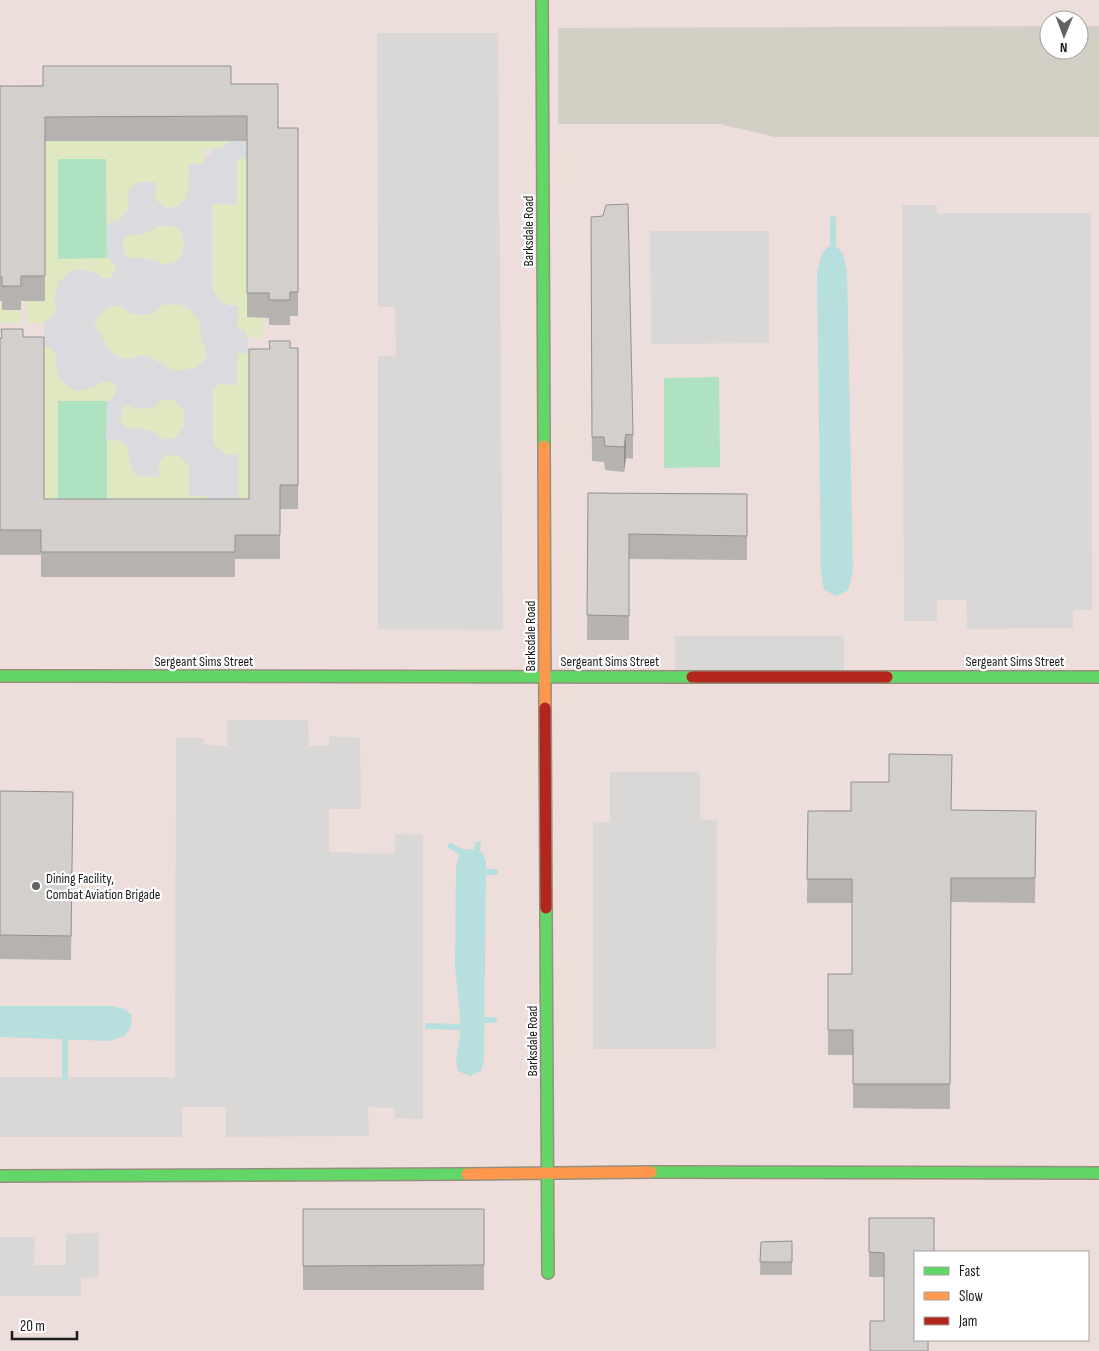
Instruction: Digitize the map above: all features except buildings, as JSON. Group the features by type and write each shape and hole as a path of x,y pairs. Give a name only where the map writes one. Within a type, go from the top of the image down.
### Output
{"street":[{"name":"Barksdale Road","path":"542,0 548,1273"},
{"name":"Sergeant Sims Street","path":"0,676 1099,677"},
{"path":"0,1176 395,1175 548,1172 1099,1173"}],"shaded area":[{"path":"0,0 1099,0 1099,1351 0,1351"},
{"path":"1039,26 1039,60 1089,60 1089,26 1099,26 1099,137 774,137 720,124 558,124 558,28"},
{"path":"377,33 498,33 503,630 378,629 378,356 396,356 395,307 378,307"},
{"path":"227,141 247,141 247,159 237,159 237,205 212,204 212,286 217,297 229,306 238,306 237,329 245,330 246,337 248,337 248,353 237,353 237,385 219,384 213,389 213,441 216,448 228,455 238,454 238,505 207,504 206,496 189,496 189,466 180,456 168,455 163,457 159,462 159,477 142,477 136,474 131,468 128,449 123,442 117,439 106,440 107,401 111,400 115,395 116,388 114,383 102,382 94,387 77,391 70,388 59,378 54,351 50,347 44,346 44,322 54,314 56,306 54,299 59,281 72,271 79,269 89,271 106,279 111,277 116,271 113,262 107,258 107,224 119,220 125,214 129,207 128,190 138,182 156,182 155,198 157,201 168,208 179,206 188,193 189,164 204,164 204,156 212,156 212,149 227,145","holes":["158,226 177,228 183,236 184,248 177,260 172,263 163,264 149,259 130,258 124,254 122,244 124,239 129,235 144,234","162,305 181,305 191,310 200,324 201,337 207,353 204,362 195,368 178,371 147,356 140,355 131,359 121,358 112,353 94,323 102,312 113,306 122,307 131,314 139,315 151,314","164,399 174,400 184,410 184,426 175,438 164,440 149,430 128,429 123,425 120,418 123,408 128,405 135,408 152,408"]},
{"path":"902,205 937,205 937,213 1091,213 1092,610 1073,610 1073,628 967,629 966,600 937,600 937,621 904,621"},
{"path":"650,231 769,231 769,343 651,344"},
{"path":"675,636 844,636 844,676 675,676"},
{"path":"227,720 308,720 309,746 329,746 329,736 360,738 361,809 329,809 329,852 394,854 395,834 423,835 423,1119 395,1118 394,1108 368,1107 369,1136 226,1137 226,1107 182,1107 182,1137 0,1137 0,1077 175,1077 176,738 204,738 205,745 227,746"},
{"path":"610,772 700,772 700,819 717,820 716,1049 593,1049 593,822 610,822"},
{"path":"99,1233 99,1277 81,1278 81,1296 0,1296 0,1237 35,1237 34,1265 66,1265 66,1234"}],"green space":[{"path":"45,141 227,141 227,145 220,148 204,149 204,164 189,164 188,191 183,202 166,207 155,198 156,193 127,195 127,211 117,221 107,224 106,159 58,258 107,258 113,262 116,271 111,277 106,279 89,271 56,292 56,308 52,317 41,322 27,323 27,301 45,300"},
{"path":"58,159 106,159 107,258 58,259"},
{"path":"237,159 247,159 247,317 263,318 263,338 246,337 237,330 238,306 222,300 213,290 212,286 212,204 237,204"},
{"path":"158,226 173,226 181,232 184,247 180,257 172,263 165,264 146,258 132,259 124,254 122,243 125,237 150,231"},
{"path":"0,301 2,301 2,310 21,311 21,323 0,323"},
{"path":"162,305 181,305 191,310 200,324 201,337 207,353 198,366 183,371 169,368 149,357 126,359 117,356 107,346 94,323 109,308 117,306 122,307 125,311 157,311"},
{"path":"28,346 50,347 56,356 56,367 77,391 92,388 104,381 113,382 115,385 115,394 107,401 58,401 106,500 106,440 112,440 121,442 127,448 130,462 158,477 162,458 168,455 180,456 189,466 189,496 206,496 207,511 44,524"},
{"path":"237,353 262,353 249,373 249,506 238,505 228,455 216,448 213,441 213,389 219,384 237,385"},
{"path":"719,377 720,467 664,468 664,378"},
{"path":"164,399 174,400 184,410 184,426 175,438 163,440 154,433 135,428 128,429 121,422 121,411 128,405 144,409"},
{"path":"58,401 107,401 107,500 58,500"}],"water":[{"path":"833,242 843,254 847,272 853,571 848,590 837,596 824,590 821,572 817,272 822,253"},
{"path":"463,849 483,853 486,862 484,1060 481,1071 470,1076 458,1071 456,1061 460,1035 460,1015 455,965 456,868 459,854"},
{"path":"0,1006 113,1006 124,1009 132,1015 131,1026 125,1036 109,1041 0,1037"}],"waterway":[{"path":"833,219 833,242"},
{"path":"477,851 478,844"},
{"path":"451,846 461,852"},
{"path":"486,872 495,872"},
{"path":"485,1020 494,1020"},
{"path":"428,1026 460,1027"},
{"path":"65,1040 65,1077"}],"traffic: fast":[{"path":"542,0 544,446"},
{"path":"0,676 692,677"},
{"path":"887,677 1099,677"},
{"path":"546,908 548,1273"},
{"path":"651,1172 1099,1173"},
{"path":"0,1176 467,1174"}],"traffic: slow":[{"path":"544,446 545,708"},
{"path":"467,1174 651,1172"}],"traffic: jam":[{"path":"692,677 887,677"},
{"path":"545,708 546,908"}],"place":[{"name":"Dining Facility, Combat Aviation Brigade","path":"36,886"}]}
